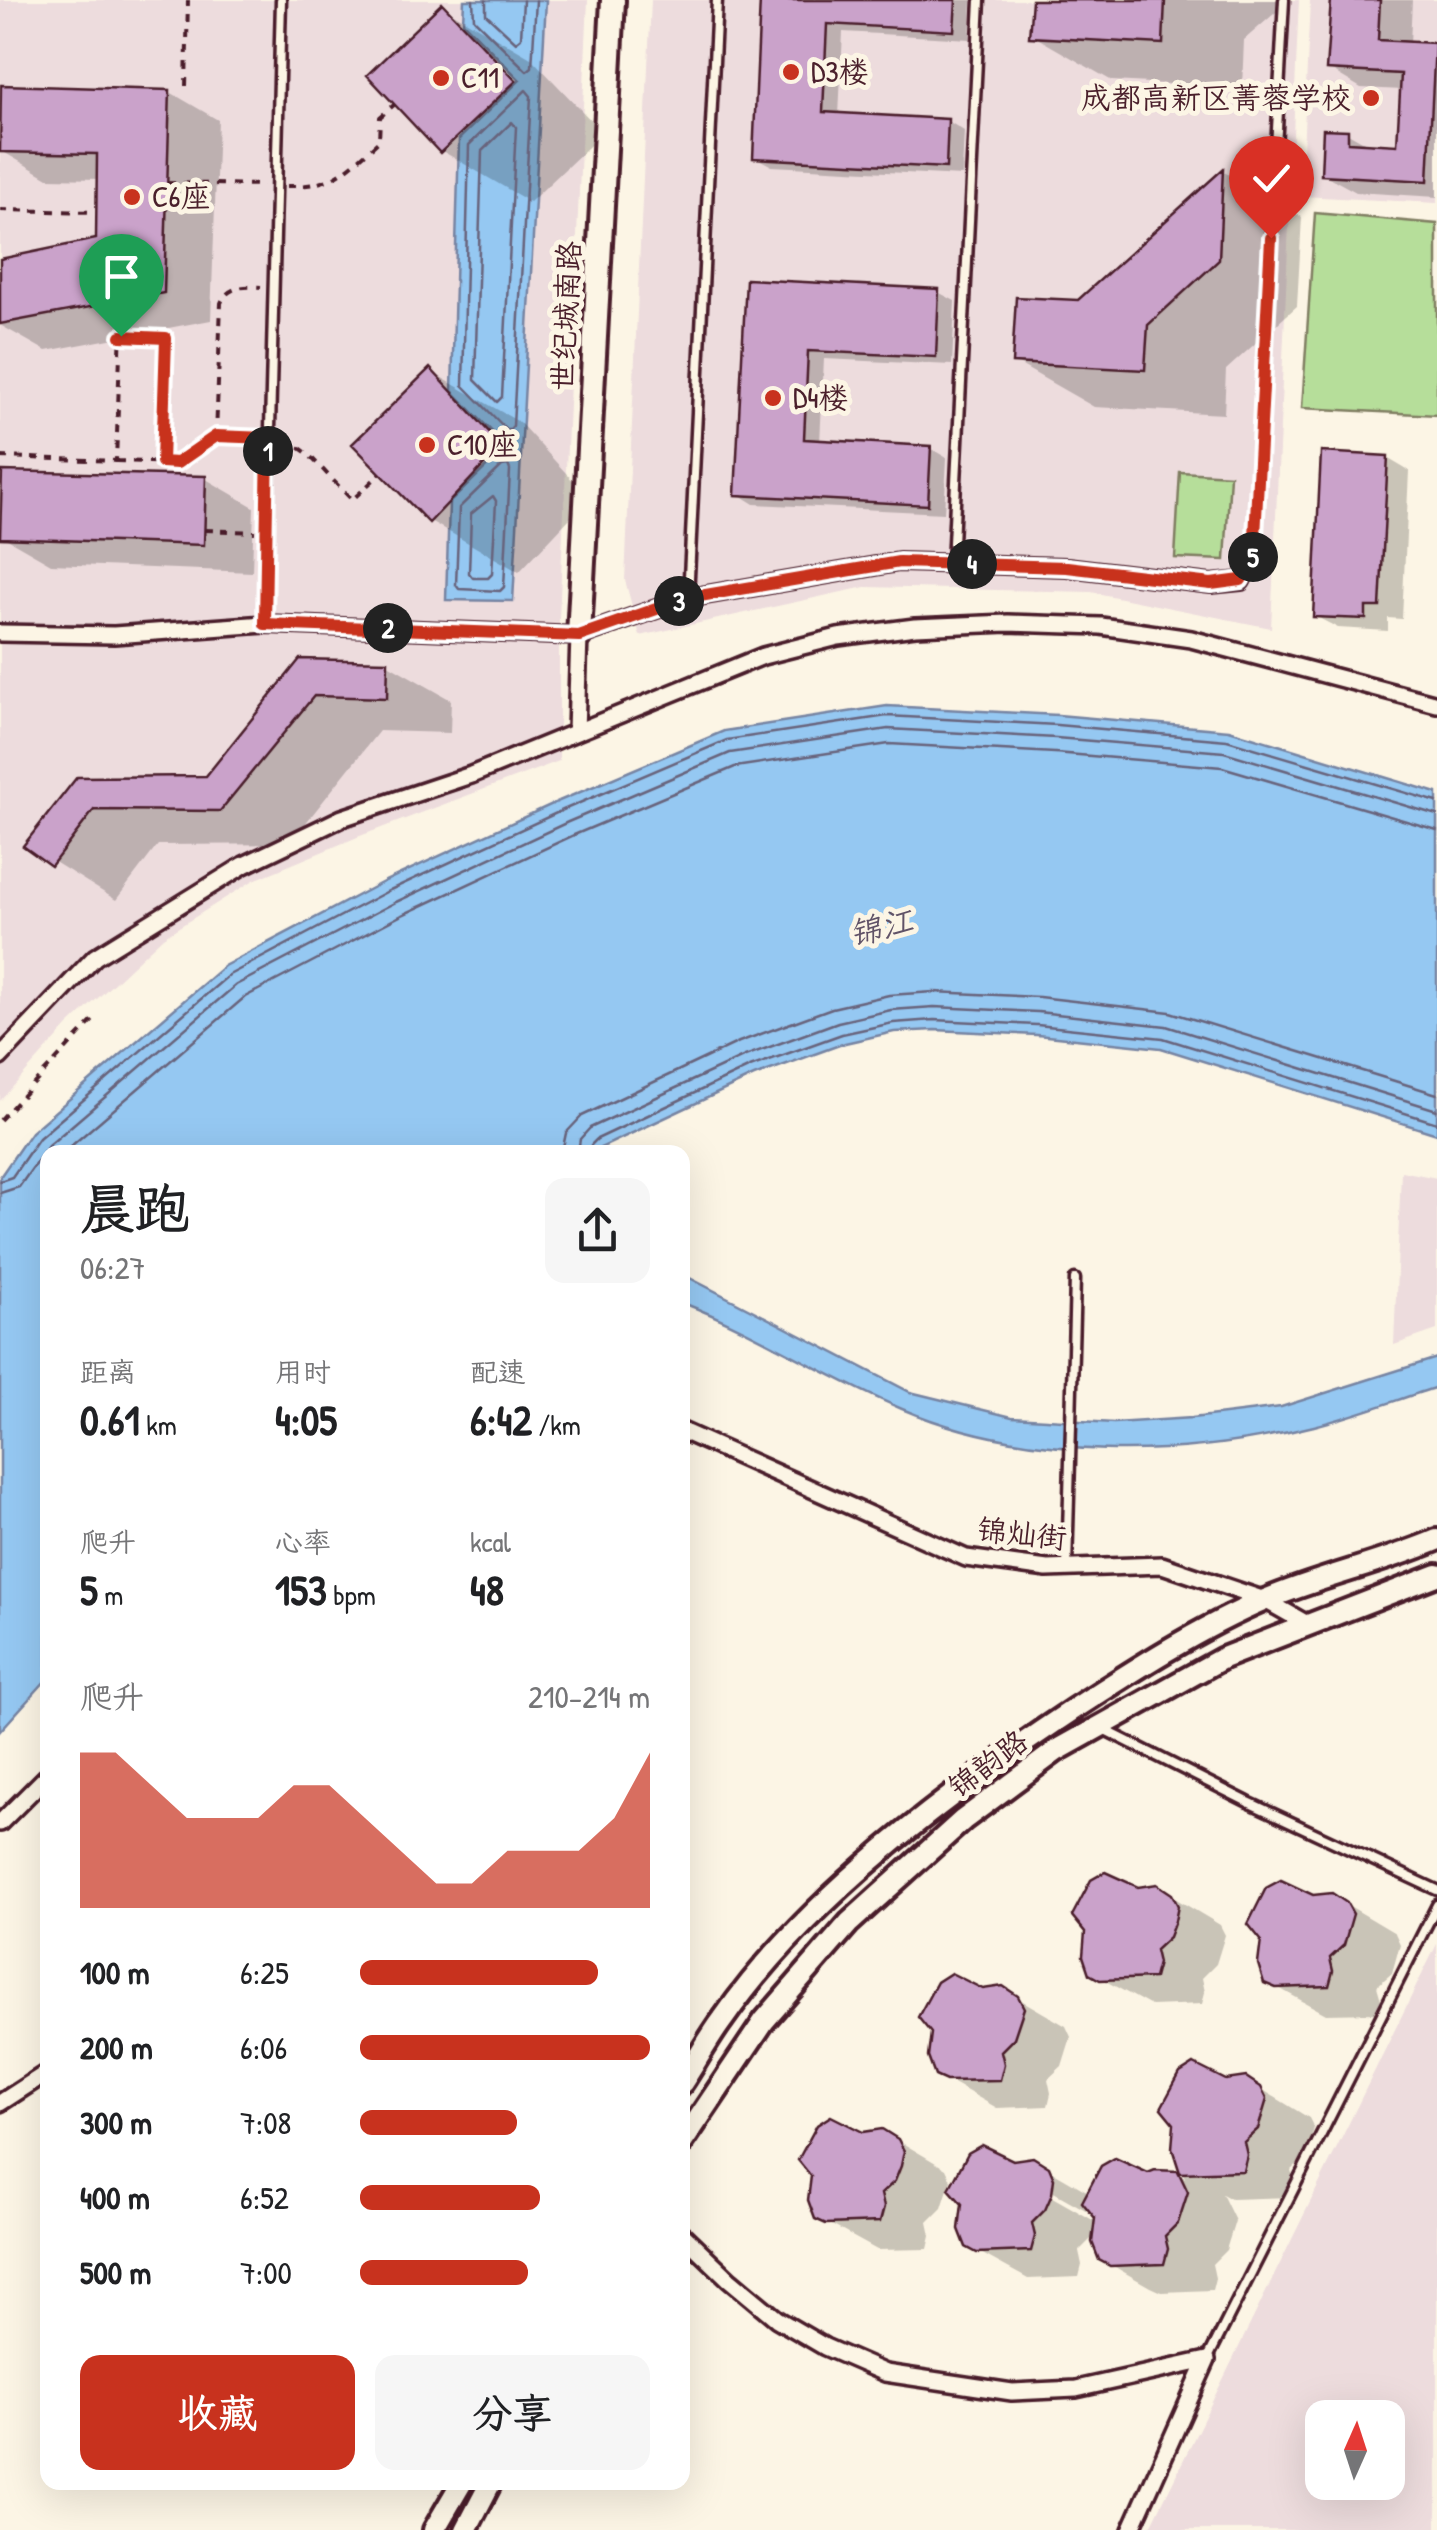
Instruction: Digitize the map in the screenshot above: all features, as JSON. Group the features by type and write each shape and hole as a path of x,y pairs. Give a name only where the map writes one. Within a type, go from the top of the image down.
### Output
{"main road":[{"name":"世纪城南路","path":"579,636 613,0"}],"street":[{"path":"0,634 114,634 265,624 579,636 688,598 899,562 1067,567 1211,584 1241,580 1254,555"},
{"path":"0,1056 95,957 244,865 342,818 471,775 763,656 838,636 915,627 1008,623 1101,626 1191,638 1272,663 1437,704"},
{"path":"576,731 579,636"},
{"name":"锦灿街","path":"690,1435 966,1558 1047,1570 1162,1564 1265,1600 1309,1625"},
{"name":"锦韵路","path":"690,2070 724,2017 804,1922 920,1820 1002,1756 1120,1679 1265,1600 1437,1540"},
{"name":"锦韵路","path":"690,2131 764,2021 849,1922 963,1820 1056,1751 1223,1658 1437,1575"},
{"path":"0,1823 40,1784"},
{"path":"0,2103 40,2077"},
{"path":"690,2242 777,2319 825,2348 885,2374 1012,2392 1076,2389 1207,2360"},
{"path":"1131,2530 1207,2360"},
{"path":"434,2530 457,2490"},
{"path":"466,2530 488,2490"}],"lane":[{"path":"265,624 281,0"},
{"path":"688,598 718,0"},
{"path":"952,564 980,0"},
{"path":"1254,555 1284,0"},
{"path":"1067,1568 1075,1279"},
{"path":"1101,1728 1437,1890"},
{"path":"1207,2360 1437,1905"}],"path":[{"path":"186,86 188,0"},
{"path":"167,182 324,184 340,176 379,141 380,117 394,104"},
{"path":"0,210 96,212"},
{"path":"216,436 221,303 236,288 272,287"},
{"path":"116,461 122,301"},
{"path":"121,336 166,338 162,462"},
{"path":"0,457 177,463 216,436 300,448 352,500 380,473"},
{"path":"205,530 266,532"},
{"path":"0,1120 97,1016"}],"shaded area":[{"path":"0,0 588,0 559,618 559,761 254,880 163,937 68,1026 0,1101"},
{"path":"651,0 1299,0 1271,628 1091,592 865,587 640,636 625,580"},
{"name":"成都高新区菁蓉学校","path":"1310,0 1437,0 1437,203 1301,196"},
{"path":"1401,1171 1437,1178 1437,1330 1394,1345"},
{"path":"1437,1944 1437,2530 1149,2530"}],"green space":[{"path":"1315,213 1437,224 1437,415 1302,408"},
{"path":"1180,472 1230,475 1225,560 1175,558"}],"water":[{"path":"464,0 546,0 513,601 446,600 449,503 507,447 452,391 459,139 520,80 463,22"},
{"name":"锦江","path":"887,706 1058,715 1229,730 1437,793 1437,1134 1161,1048 1037,1035 935,1030 894,1032 845,1043 754,1076 607,1145 40,1145 40,1687 0,1731 0,1177 31,1132 224,966 385,881 724,731"},
{"path":"690,1278 910,1392 1012,1417 1114,1423 1281,1407 1437,1358 1437,1387 1314,1426 1212,1445 1106,1450 1053,1446 1001,1439 902,1409 690,1306"}],"building":[{"name":"D3楼","path":"760,0 956,0 954,31 827,24 823,112 948,119 946,168 753,158"},
{"path":"1032,0 1165,0 1163,44 1029,37"},
{"path":"1331,0 1380,0 1378,40 1435,43 1428,181 1321,175 1323,129 1348,130 1348,142 1397,145 1401,74 1326,70"},
{"name":"C11","path":"442,3 516,81 440,153 367,75"},
{"name":"C6座","path":"1,85 170,90 164,293 0,324 0,259 96,239 97,154 0,152"},
{"path":"1223,169 1219,260 1148,325 1145,370 1012,363 1016,297 1078,300"},
{"name":"D4楼","path":"746,279 939,289 936,357 808,351 804,439 931,446 928,505 735,495"},
{"name":"C10座","path":"430,368 502,446 429,523 352,444"},
{"path":"1321,452 1388,456 1380,607 1366,607 1366,619 1313,617"},
{"path":"2,471 206,476 204,545 0,538"},
{"path":"300,659 388,661 387,698 314,696 220,811 94,810 51,866 23,846 77,777 206,776"},
{"path":"1105,1872 1138,1887 1157,1884 1172,1894 1178,1906 1169,1937 1155,1950 1158,1963 1154,1978 1100,1980 1089,1974 1083,1956 1085,1932 1072,1916 1091,1880"},
{"path":"1281,1880 1313,1895 1332,1893 1347,1903 1353,1914 1344,1945 1330,1958 1333,1971 1329,1986 1276,1988 1264,1983 1258,1964 1261,1940 1248,1924 1266,1888"},
{"path":"951,1973 983,1989 1003,1986 1018,1996 1024,2008 1014,2038 1001,2051 1004,2064 1000,2080 946,2081 935,2076 928,2057 931,2033 918,2017 937,1982"},
{"path":"1194,2064 1226,2080 1246,2077 1261,2087 1267,2099 1258,2129 1244,2142 1247,2155 1243,2171 1180,2173 1172,2148 1174,2124 1161,2108 1180,2073"},
{"path":"831,2116 863,2132 882,2129 898,2139 904,2151 895,2181 881,2194 884,2207 880,2222 826,2224 815,2219 808,2200 811,2176 798,2160 817,2125"},
{"path":"982,2145 1013,2160 1033,2157 1049,2167 1054,2179 1052,2194 1045,2210 1032,2223 1035,2236 1031,2251 977,2253 966,2247 959,2229 962,2204 949,2189 968,2153"},
{"path":"1115,2158 1148,2173 1178,2171 1188,2192 1178,2223 1165,2236 1168,2249 1164,2264 1110,2266 1099,2260 1092,2242 1095,2218 1082,2202 1101,2166"}],"place":[{"name":"D3楼","path":"791,72"},
{"name":"C11","path":"441,78"},
{"name":"成都高新区菁蓉学校","path":"1371,98"},
{"name":"C6座","path":"132,197"},
{"name":"D4楼","path":"773,398"},
{"name":"C10座","path":"427,445"}],"route":[{"path":"121,336 166,338 162,462 177,463 216,436 268,438 265,624 579,636 688,598 899,562 1067,567 1211,584 1241,580 1254,555 1271,238"}]}
